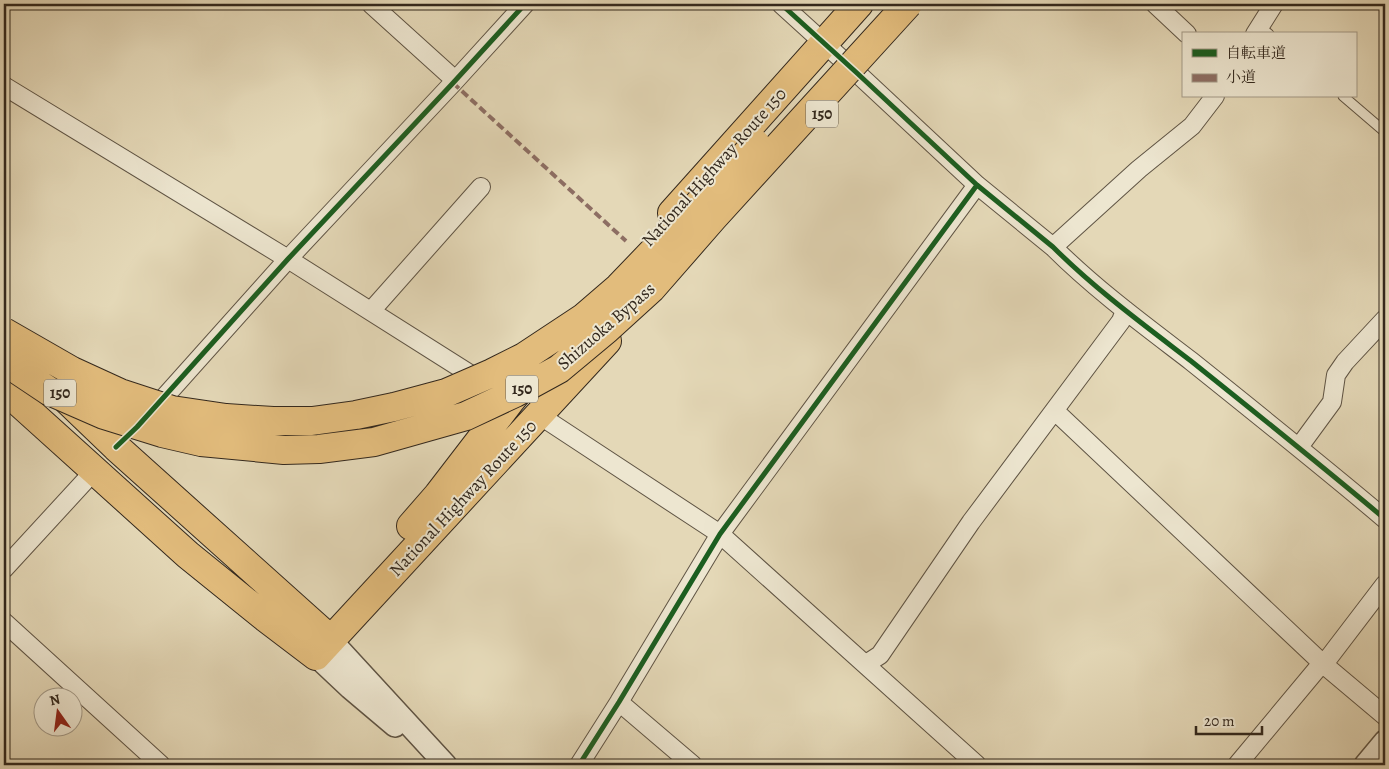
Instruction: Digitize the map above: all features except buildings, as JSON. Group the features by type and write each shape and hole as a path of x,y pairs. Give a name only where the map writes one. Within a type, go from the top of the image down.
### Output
{"highway":[{"name":"National Highway Route 150","path":"322,642 511,400 593,302 859,4"},
{"name":"Shizuoka Bypass","path":"4,332 72,371 120,393 172,410 226,418 312,421 356,415 446,393 524,357 583,318 619,287 742,159 885,4"},
{"name":"Shizuoka Bypass","path":"4,361 49,391 104,415 162,433 201,442 284,450 319,449 374,442 466,416 514,393 558,368 608,329 651,289 908,4"},
{"name":"National Highway Route 150","path":"322,642 446,514 603,344 723,224 922,4"},
{"name":"150","path":"4,338 322,642"},
{"name":"150","path":"4,389 188,555 266,618 322,642"}],"street":[{"path":"371,4 456,80"},
{"path":"116,447 143,421 288,259 525,4"},
{"path":"781,4 977,185 1054,247 1125,310 1299,447 1385,518"},
{"path":"1155,4 1185,32"},
{"path":"1261,31 1274,4"},
{"path":"4,86 288,259 511,400"},
{"path":"1054,247 1139,169 1192,126 1213,98"},
{"path":"579,765 720,534 977,185"},
{"path":"371,311 481,187"},
{"path":"866,664 880,655 971,522 1121,321 1125,310"},
{"path":"1299,447 1332,402 1336,375 1345,362 1385,319"},
{"path":"1055,411 1322,663 1385,716"},
{"path":"539,415 720,534 977,765"},
{"path":"4,569 95,470"},
{"path":"1237,765 1322,663 1327,660 1385,584"},
{"path":"4,622 160,765"},
{"path":"322,642 350,688 441,765"},
{"path":"322,642 446,765"},
{"path":"619,702 693,765"},
{"path":"1365,765 1385,741"}],"lane":[{"path":"1345,98 1385,132"}],"marked path":[{"path":"453,83 626,241"}],"cycle path":[{"path":"116,447 137,427 288,259 525,4"},
{"path":"781,4 977,185 1053,247 1103,292 1240,400 1385,519"},
{"path":"579,765 720,534 977,185"}]}
